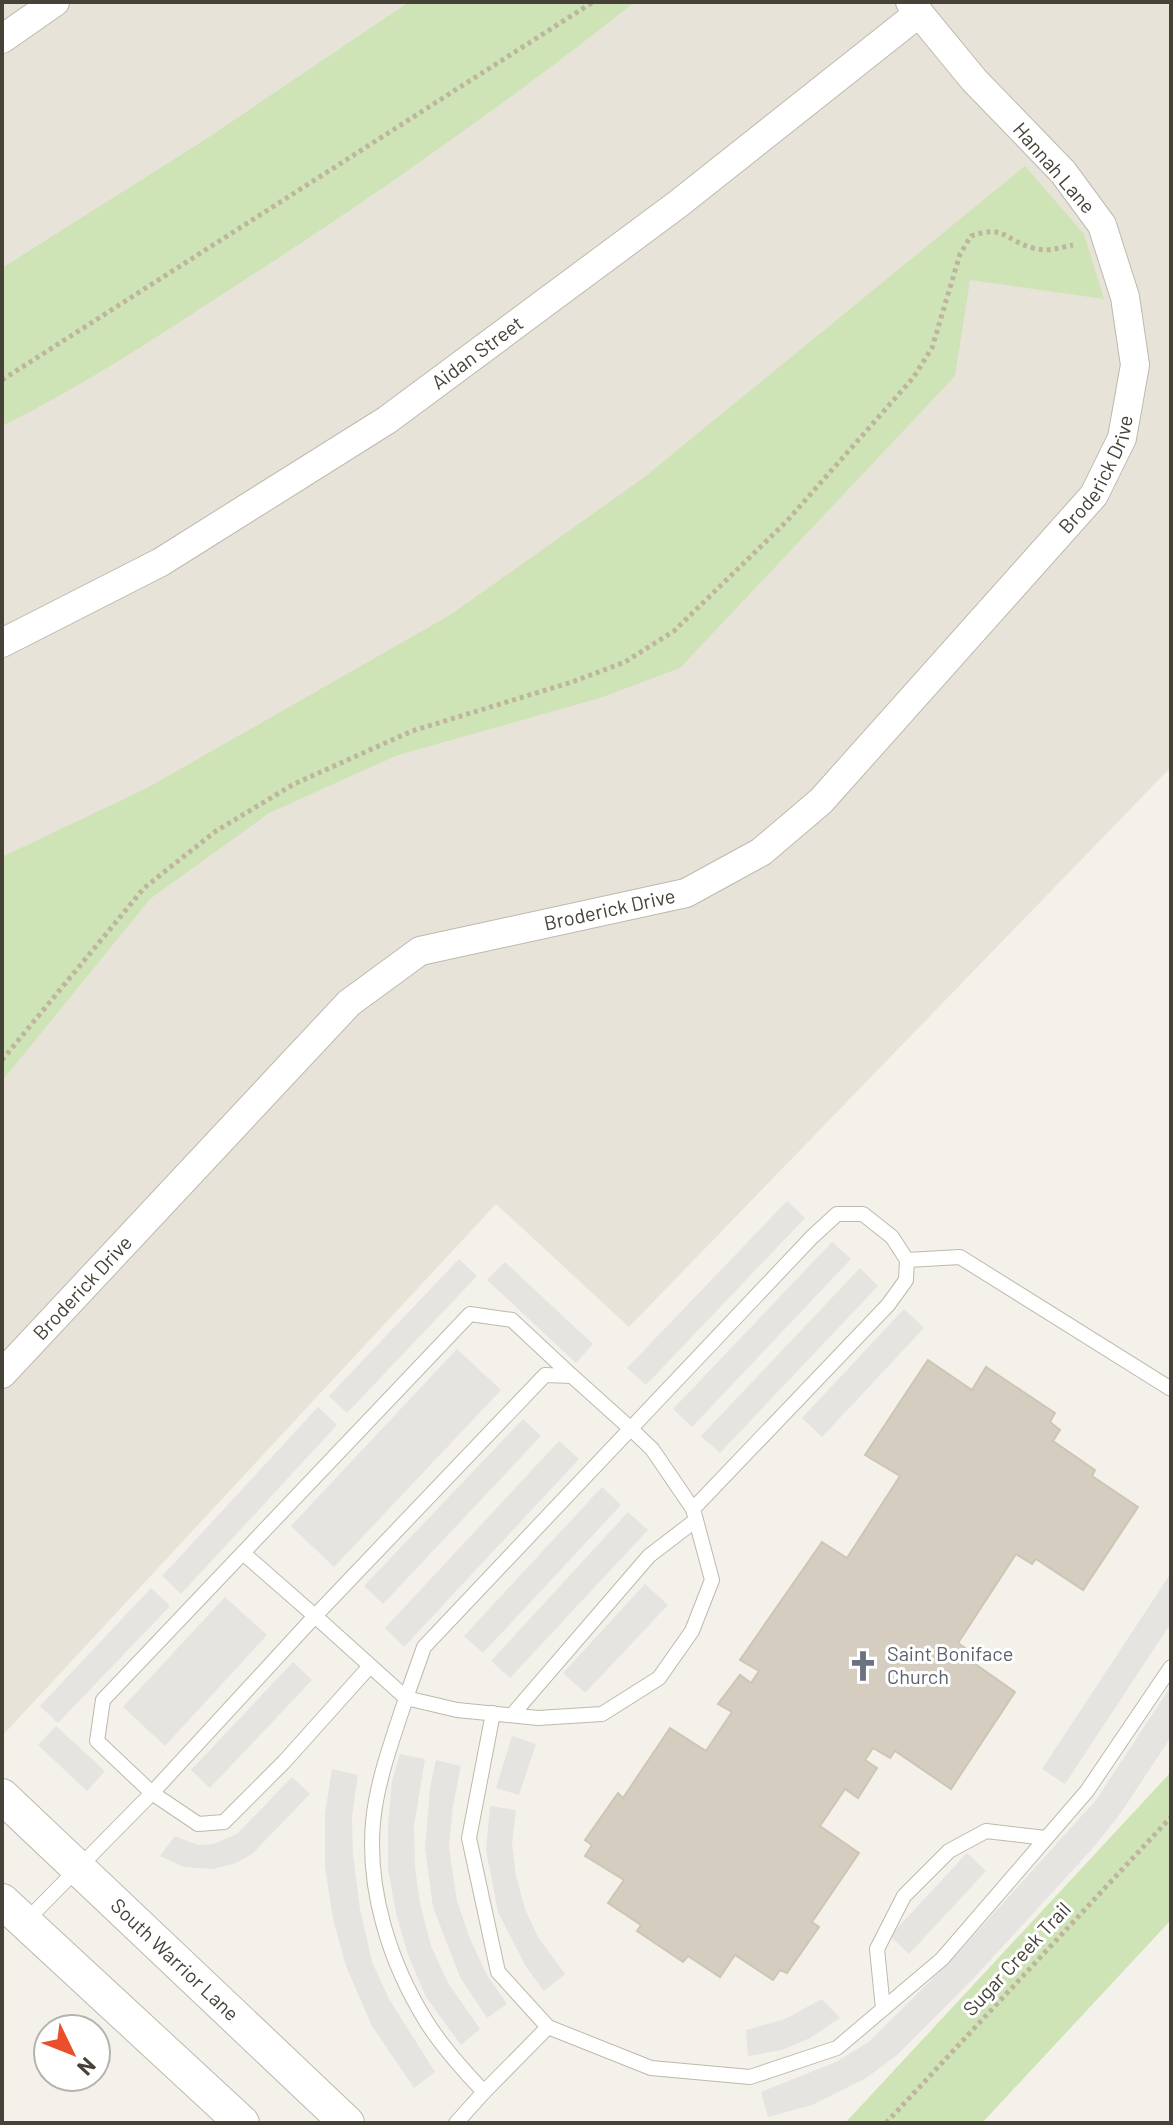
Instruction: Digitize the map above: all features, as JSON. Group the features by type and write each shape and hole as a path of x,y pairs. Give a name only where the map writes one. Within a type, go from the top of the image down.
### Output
{"street":[{"path":"2,39 55,2"},
{"name":"Hannah Lane","path":"915,8 974,80 1063,172 1102,225 1125,297 1135,365"},
{"name":"Aidan Street","path":"2,643 161,562 387,420 678,204 915,8"},
{"name":"Broderick Drive","path":"2,1374 349,1003 420,951 686,893 761,852 821,801 1094,495 1122,438 1135,365"},
{"name":"South Warrior Lane","path":"2,1796 347,2123"},
{"path":"14,1912 242,2123"}],"lane":[{"path":"484,2092 455,2061 426,2021 393,1958 374,1885 373,1822 386,1758 424,1647 837,1214 863,1214 892,1237 907,1260 906,1280 888,1305 695,1515 649,1556 512,1715"},
{"path":"907,1260 960,1257 1171,1389"},
{"path":"243,1553 406,1698 457,1710 538,1718 602,1714 659,1678 692,1631 712,1580 695,1515 652,1449 512,1320 470,1314 103,1700 97,1741 152,1793 198,1824 224,1822 284,1762 370,1666"},
{"path":"14,1912 78,1867 152,1793 315,1616 545,1375 572,1376"},
{"path":"493,1713 469,1838 498,1972 548,2027 651,2068 750,2077 837,2048 942,1959 1087,1791 1171,1667"},
{"path":"883,2009 877,1949 904,1896 949,1851 986,1831 1046,1838"},
{"path":"456,2123 548,2027"}],"path":[{"path":"2,380 593,2"},
{"path":"2,1060 144,888 216,831 294,784 412,731 599,672 625,662 674,631 787,521 913,378 932,348 960,254 971,236 988,230 1032,248 1048,250 1073,245"},
{"name":"Sugar Creek Trail","path":"886,2123 1171,1817"}],"shaded area":[{"path":"2,2 1171,2 1171,767 629,1327 496,1204 2,1736"},
{"path":"787,1201 805,1218 646,1385 627,1368"},
{"path":"832,1242 851,1259 692,1427 673,1409"},
{"path":"459,1259 477,1276 347,1413 329,1396"},
{"path":"505,1262 593,1344 576,1363 487,1280"},
{"path":"860,1268 878,1286 720,1453 701,1436"},
{"path":"904,1309 924,1328 822,1437 802,1418"},
{"path":"457,1349 501,1390 334,1567 291,1526"},
{"path":"318,1407 337,1425 181,1594 162,1576"},
{"path":"523,1419 541,1436 383,1604 364,1586"},
{"path":"559,1441 579,1459 404,1647 385,1628"},
{"path":"602,1487 621,1505 483,1653 464,1636"},
{"path":"628,1512 648,1530 510,1678 491,1661"},
{"path":"1171,1573 1171,1623 1065,1784 1042,1769"},
{"path":"645,1584 668,1605 585,1693 563,1673"},
{"path":"151,1588 170,1606 58,1723 40,1706"},
{"path":"225,1597 267,1635 165,1746 123,1707"},
{"path":"293,1662 312,1680 210,1788 191,1770"},
{"path":"1171,1686 1171,1737 1120,1814 1093,1848 971,1981 896,2056 866,2078 812,2105 768,2117 761,2092 836,2062 870,2041 957,1954 1096,1800"},
{"path":"56,1726 105,1771 87,1791 38,1745"},
{"path":"512,1736 536,1744 519,1795 496,1788"},
{"path":"400,1754 425,1759 414,1826 415,1867 431,1946 448,1983 480,2029 461,2045 426,1997 408,1955 396,1913 388,1869 388,1825 392,1781"},
{"path":"436,1760 461,1766 449,1847 457,1901 487,1975 507,2004 487,2018 460,1977 433,1907 425,1848 430,1788"},
{"path":"332,1769 358,1775 352,1816 353,1856 360,1909 372,1962 389,1999 435,2072 414,2088 372,2026 346,1966 333,1919 325,1866 325,1814"},
{"path":"292,1777 310,1794 252,1854 236,1863 213,1869 184,1867 160,1856 175,1836 198,1845 213,1844 237,1834"},
{"path":"490,1806 516,1810 512,1844 525,1909 538,1937 565,1974 544,1991 526,1967 498,1912 486,1850"},
{"path":"967,1853 986,1871 909,1954 890,1936"},
{"path":"822,1999 840,2018 810,2038 782,2050 748,2056 746,2030 785,2019"}],"green space":[{"path":"409,2 635,2 429,156 323,229 110,366 2,426 2,268 203,141"},
{"path":"1025,166 1084,234 1104,299 970,280 955,376 680,668 600,698 398,755 269,813 150,899 2,1081 2,857 147,788 450,615 642,479"},
{"path":"1171,1772 1171,1920 982,2123 845,2123"}],"building":[{"name":"Saint Boniface Church","path":"928,1360 972,1390 986,1367 1055,1413 1050,1422 1060,1430 1053,1441 1095,1470 1092,1476 1138,1507 1083,1590 1036,1559 1032,1564 1016,1554 958,1643 965,1648 961,1654 1015,1692 951,1789 895,1751 890,1758 873,1748 865,1760 877,1768 858,1798 845,1789 820,1826 859,1853 812,1922 819,1927 787,1973 780,1970 773,1980 735,1955 720,1977 688,1956 683,1962 637,1931 641,1925 608,1903 624,1880 585,1856 592,1845 585,1840 618,1793 623,1798 670,1728 706,1751 732,1712 718,1704 740,1675 751,1683 759,1671 740,1660 822,1542 847,1558 900,1476 865,1455"}],"place":[{"name":"Saint Boniface Church","path":"863,1666"}]}
